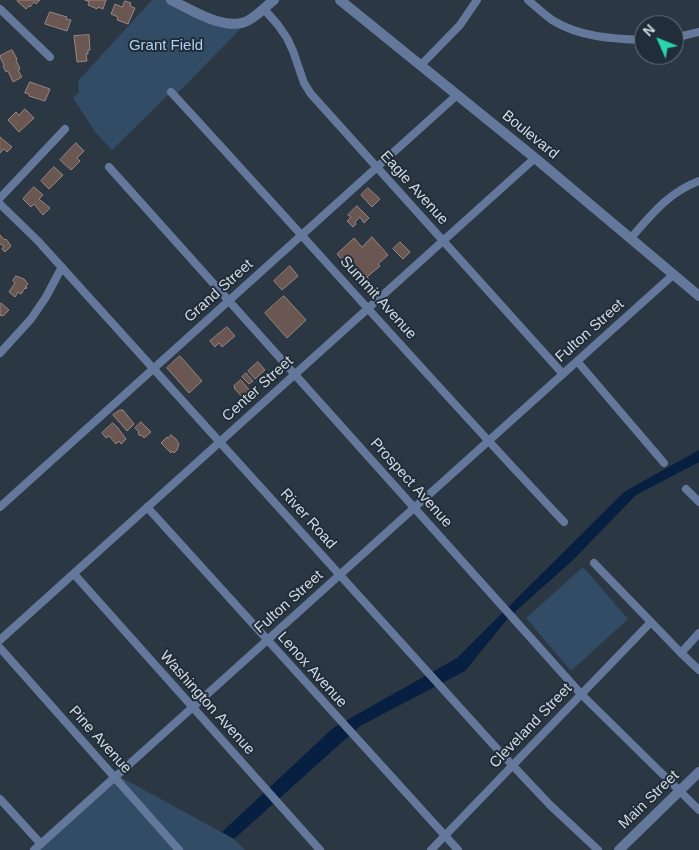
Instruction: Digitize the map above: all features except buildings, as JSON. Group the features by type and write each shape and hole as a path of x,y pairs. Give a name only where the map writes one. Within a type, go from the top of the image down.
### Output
{"street":[{"path":"171,0 212,20 232,24 249,20 274,0"},
{"name":"Boulevard","path":"340,0 535,158 699,296"},
{"path":"421,65 460,25 477,0"},
{"path":"528,0 553,20 577,32 634,39"},
{"name":"Eagle Avenue","path":"264,8 287,38 304,83 311,94 563,374"},
{"path":"0,9 50,57"},
{"path":"684,36 699,32"},
{"name":"Summit Avenue","path":"171,92 564,522"},
{"name":"Grand Street","path":"1,505 457,95"},
{"path":"0,198 65,129"},
{"name":"Center Street","path":"0,640 535,158"},
{"name":"Prospect Avenue","path":"108,167 581,694 699,810"},
{"path":"631,238 654,210 665,200 678,191 699,181"},
{"name":"River Road","path":"0,204 62,267 512,766 598,850"},
{"path":"0,353 31,319 46,297 62,267"},
{"name":"Fulton Street","path":"34,850 674,274"},
{"path":"577,361 664,462"},
{"path":"686,489 699,502"},
{"name":"Lenox Avenue","path":"147,508 458,850"},
{"path":"594,563 680,653 699,670"},
{"name":"Washington Avenue","path":"74,574 320,850"},
{"name":"Cleveland Street","path":"431,850 651,622"},
{"path":"680,653 699,633"},
{"name":"Pine Avenue","path":"0,648 179,850"},
{"name":"Main Street","path":"619,850 699,772"},
{"path":"0,799 41,844"}],"green space":[{"name":"Grant Field","path":"152,0 171,0 212,19 249,20 175,96 171,92 112,150 96,133 73,98 79,92 78,81"},
{"path":"583,567 628,619 571,671 526,618"},
{"path":"113,773 234,839 245,850 30,850"}],"shaded area":[{"path":"699,450 699,462 636,495 572,561 509,617 465,671 360,726 234,839 222,832 333,728 457,658 624,492"}]}
